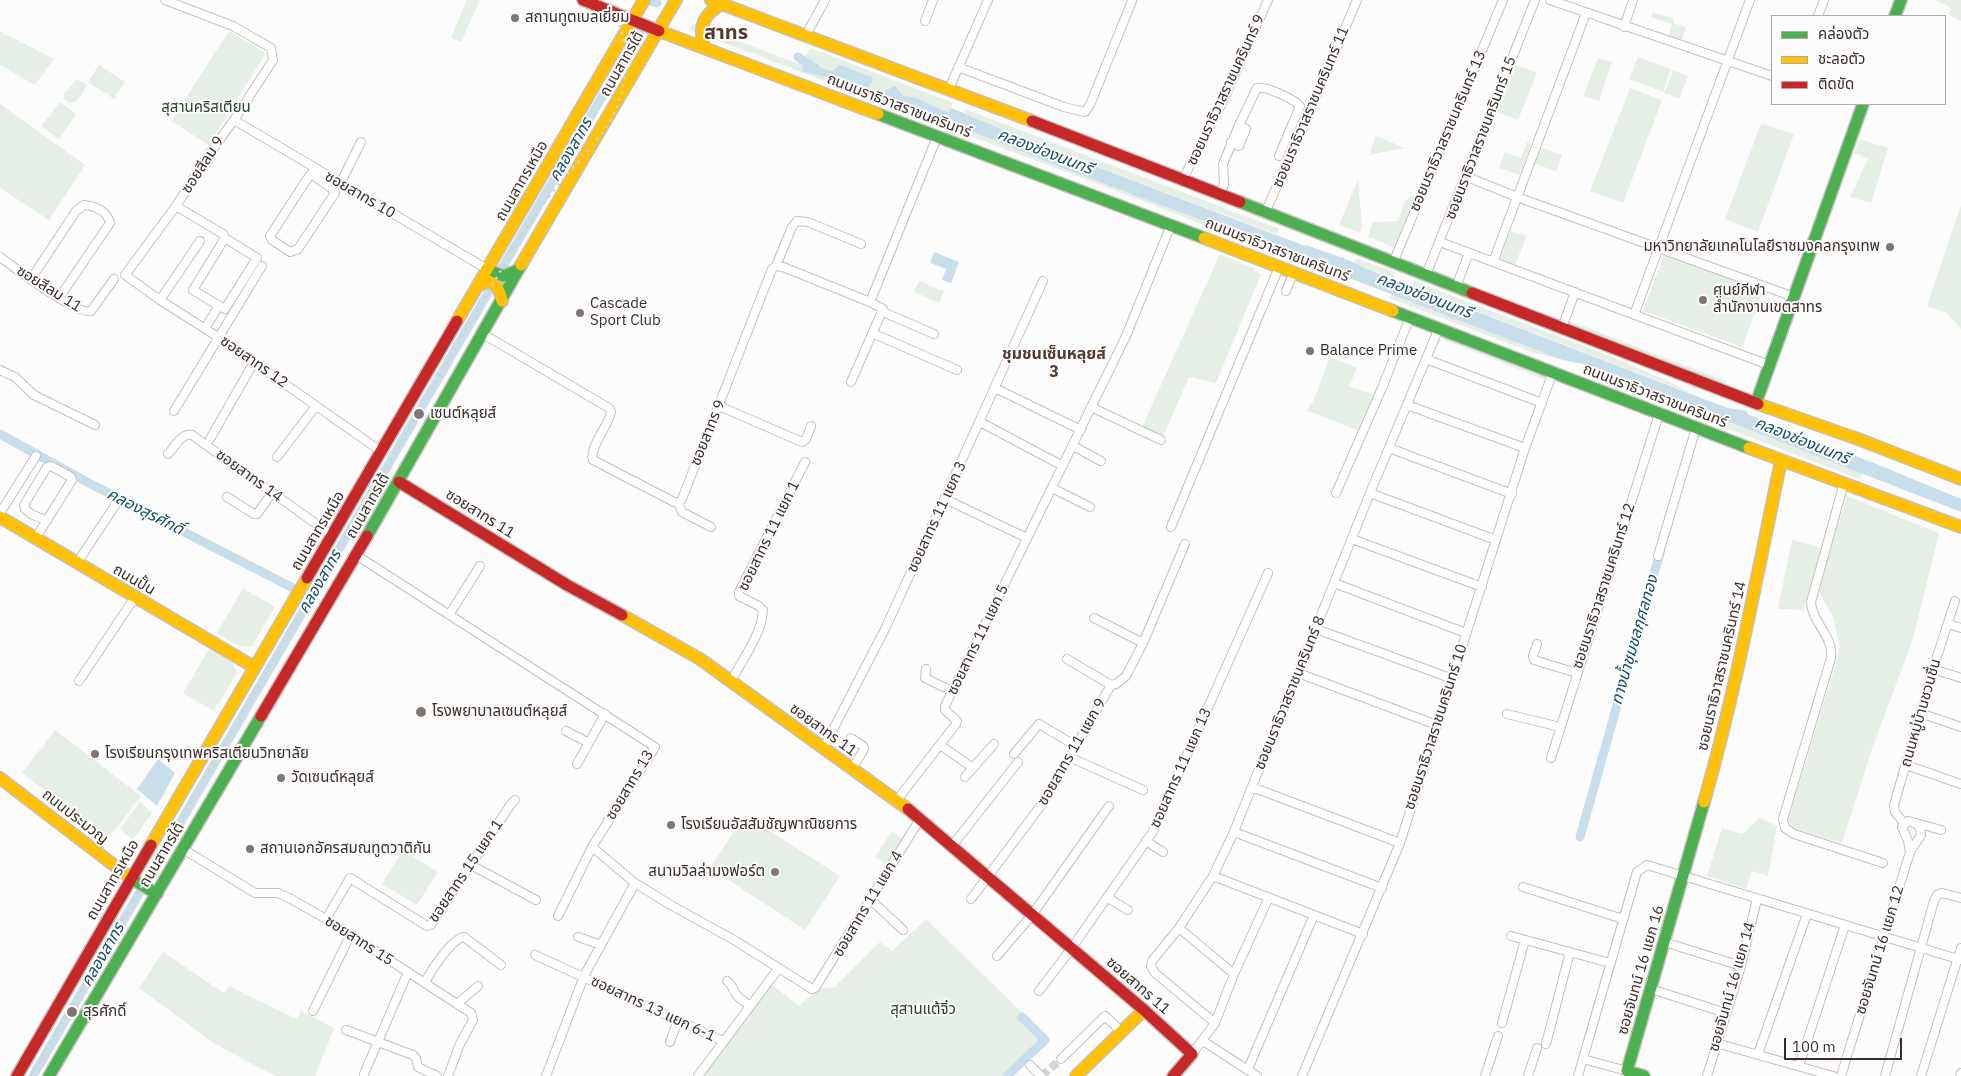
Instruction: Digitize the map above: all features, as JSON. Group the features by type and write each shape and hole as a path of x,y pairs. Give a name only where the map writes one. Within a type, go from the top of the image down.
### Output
{"main road":[{"name":"ถนนนราธิวาสราชนครินทร์","path":"583,0 632,21 1279,266 1659,414 1961,527"},
{"name":"ถนนสาทรเหนือ","path":"17,1076 134,880 254,667 333,536 644,0"},
{"name":"ถนนสาทรใต้","path":"49,1076 154,892 183,849 399,482 518,270 676,0"},
{"path":"1895,15 1901,0"},
{"name":"ถนนนราธิวาสราชนครินทร์","path":"717,2 1184,179 1265,213 1756,403 1858,439 1961,479"},
{"path":"704,48 700,37 701,23 717,2"},
{"path":"1756,403 1860,105"},
{"path":"487,269 497,275 507,276 518,270"},
{"path":"478,286 490,281 498,286 502,301"},
{"name":"ซอยนราธิวาสราชนครินทร์ 14","path":"1684,876 1684,866 1715,762 1729,705 1780,460"},
{"name":"ซอยสาทร 11","path":"399,482 567,585 700,659 823,749 897,800 1144,1010 1192,1054"},
{"name":"ถนนปั้น","path":"0,517 254,667"},
{"name":"ถนนประมวญ","path":"1,780 134,880 154,892"},
{"name":"ซอยจันทน์ 16 แยก 16","path":"1626,1074 1684,876"},
{"path":"1076,1076 1144,1010"},
{"path":"1173,1076 1192,1054"},
{"path":"1626,1074 1644,1076"}],"street":[{"name":"ซอยสีลม 9","path":"125,275 176,206 273,60 271,48 232,26 165,0"},
{"path":"806,35 825,0"},
{"path":"925,21 933,0"},
{"path":"949,89 988,0"},
{"name":"ซอยนราธิวาสราชนครินทร์ 9","path":"1184,179 1224,99 1268,0"},
{"name":"ซอยนราธิวาสราชนครินทร์ 11","path":"1265,213 1357,0"},
{"name":"ซอยนราธิวาสราชนครินทร์ 13","path":"1393,263 1503,0"},
{"name":"ซอยนราธิวาสราชนครินทร์ 15","path":"1426,275 1535,0"},
{"path":"1550,0 1624,27 1771,76"},
{"path":"1624,27 1633,0"},
{"path":"1634,315 1750,0"},
{"path":"1818,15 1824,0"},
{"path":"958,67 1064,107 1086,112 1132,1"},
{"path":"1493,262 1586,13"},
{"path":"1220,195 1224,185 1223,164 1231,142 1257,88 1264,88 1298,104 1299,110 1279,156"},
{"name":"ซอยสาทร 10","path":"234,120 313,172 341,182 487,269"},
{"path":"870,302 937,137"},
{"path":"341,182 362,142"},
{"path":"313,172 335,193 298,249 290,252 272,240 270,236 313,172"},
{"path":"1464,176 1517,197 1794,296"},
{"path":"31,279 76,211 84,205 91,206 105,213 110,223 59,298"},
{"path":"176,206 223,234"},
{"name":"ซอยสาทร 9","path":"678,503 720,406 772,269 776,266 776,260 792,227 797,221 808,222 861,244"},
{"name":"ซอยสาทร 11 แยก 5","path":"897,800 956,724 956,719 945,709 952,691 1081,430 1132,321 1171,225"},
{"path":"225,238 257,258 225,309 219,306 193,290 225,238"},
{"path":"160,300 200,241"},
{"path":"1440,242 1769,365"},
{"path":"1456,287 1469,253"},
{"name":"ซอยสีลม 11","path":"0,257 82,312 91,311 114,279"},
{"path":"174,411 262,266"},
{"path":"776,266 783,267 870,302 882,308 883,312 934,334"},
{"path":"1171,527 1279,266"},
{"path":"1286,291 1294,272"},
{"name":"ซอยสาทร 12","path":"125,275 160,300 205,328 382,452"},
{"name":"ซอยสาทร 11 แยก 3","path":"823,749 886,627 1042,281"},
{"path":"1562,328 1575,292"},
{"path":"205,328 219,306"},
{"path":"851,382 883,312"},
{"path":"1336,493 1382,388 1410,317"},
{"name":"ซอยนราธิวาสราชนครินทร์ 8","path":"1215,1022 1155,973 1151,966 1155,956 1179,928 1213,876 1234,832 1370,493 1439,328"},
{"path":"872,333 957,370"},
{"path":"483,334 609,408 612,412 610,419 592,452 593,460 673,503 678,503 682,512 711,527"},
{"path":"1426,359 1542,403"},
{"path":"210,439 254,362"},
{"path":"0,370 15,377 34,395 95,425"},
{"name":"ซอยนราธิวาสราชนครินทร์ 10","path":"1302,1076 1400,843 1496,540 1553,372"},
{"path":"995,388 1081,430"},
{"path":"1407,405 1526,448"},
{"path":"278,457 316,406"},
{"path":"720,406 802,442 806,439 811,426"},
{"path":"1091,407 1161,440"},
{"name":"ซอยนราธิวาสราชนครินทร์ 12","path":"1551,758 1659,414"},
{"path":"980,422 1063,466"},
{"path":"1658,556 1696,428"},
{"name":"ซอยสาทร 14","path":"168,454 184,436 192,435 333,536"},
{"path":"1073,446 1101,461"},
{"path":"1389,448 1512,494"},
{"path":"0,513 36,456"},
{"name":"ซอยสาทร 11 แยก 1","path":"731,681 756,635 763,616 763,610 759,606 739,596 739,592 805,462"},
{"path":"36,539 47,521 72,480 71,477 51,466 47,467 24,505 25,509 31,514 47,521"},
{"path":"1844,484 1812,602 1812,609 1830,641 1832,649 1831,658 1783,819 1785,828 1794,834 1884,863"},
{"path":"1052,488 1090,507"},
{"path":"227,497 254,514 258,514 272,493"},
{"path":"1370,493 1496,540"},
{"path":"945,499 1027,538"},
{"path":"77,563 118,502"},
{"path":"1352,539 1482,587"},
{"name":"ซอยสาทร 11 แยก 9","path":"971,900 1042,805 1111,684 1116,684 1126,676 1142,644 1185,544"},
{"name":"ซอยสาทร 13","path":"356,555 655,748 592,847"},
{"path":"449,615 480,566"},
{"name":"ซอยสาทร 11 แยก 13","path":"1039,991 1072,949 1146,841 1168,800 1268,573"},
{"path":"1334,583 1466,633"},
{"path":"79,681 135,597"},
{"name":"ถนนหมู่บ้านชวนชื่น","path":"1910,852 1902,826 1904,823 1895,812 1894,805 1933,669 1955,601"},
{"path":"1094,618 1142,644"},
{"path":"1948,624 1961,628"},
{"path":"1316,629 1453,679"},
{"path":"1536,644 1534,660 1577,673"},
{"path":"1067,659 1111,684"},
{"path":"926,669 925,678 952,691"},
{"path":"1933,669 1961,678"},
{"path":"1298,673 1437,725"},
{"path":"1920,713 1961,727"},
{"path":"577,764 605,714"},
{"path":"1506,714 1560,728"},
{"path":"1014,754 1039,724 1076,746"},
{"path":"566,731 588,743"},
{"path":"851,738 863,746 864,750 852,769"},
{"path":"965,778 994,744"},
{"path":"940,745 973,768"},
{"path":"1070,758 1143,790"},
{"path":"952,846 1018,762"},
{"path":"1906,765 1961,784"},
{"path":"1252,787 1400,843"},
{"name":"ซอยสาทร 15 แยก 1","path":"326,919 350,878 429,926 515,800"},
{"path":"996,956 1032,915 1108,806"},
{"name":"ซอยสาทร 11 แยก 4","path":"778,969 815,988 920,819"},
{"path":"1904,823 1908,821 1942,830"},
{"path":"1910,852 1921,835 1920,828 1916,824"},
{"path":"1234,832 1382,888"},
{"path":"1146,841 1163,852"},
{"path":"558,916 592,847 635,883 734,940 778,969 698,1076"},
{"name":"ซอยสาทร 15","path":"183,849 255,894 278,893 326,919 471,1013 473,1020 460,1044 448,1076"},
{"name":"ซอยจันทน์ 16 แยก 12","path":"1841,1076 1910,852"},
{"path":"471,865 536,900"},
{"path":"1578,1076 1637,872 1647,865 1959,959"},
{"path":"1213,876 1363,934"},
{"path":"546,1076 584,976 635,883"},
{"path":"1523,888 1623,919"},
{"path":"1885,1076 1936,896 1942,894 1961,898"},
{"path":"1192,1054 1215,1022 1234,974 1269,897"},
{"path":"1108,898 1128,910"},
{"name":"ซอยจันทน์ 16 แยก 14","path":"1707,1076 1741,966 1757,899"},
{"path":"871,900 904,930"},
{"path":"1758,1054 1807,914"},
{"path":"1248,1069 1314,915"},
{"path":"1799,1066 1845,925"},
{"path":"1179,928 1234,974"},
{"path":"313,1011 350,936"},
{"path":"1511,936 1610,963"},
{"path":"425,982 439,960 461,937 464,937 501,965"},
{"path":"578,937 601,945"},
{"path":"1502,1023 1525,940"},
{"path":"1664,942 1741,966"},
{"path":"1921,1076 1961,948"},
{"path":"1546,1044 1570,952"},
{"name":"ซอยสาทร 13 แยก 6-1","path":"535,955 723,1041"},
{"path":"364,1074 408,972"},
{"path":"727,981 732,985 737,996 750,1006"},
{"path":"457,1004 478,986"},
{"path":"1651,989 1726,1013"},
{"path":"1061,1059 1106,1016 1122,1032"},
{"path":"670,1042 678,1020"},
{"path":"346,1030 413,1055 416,1058 418,1067 437,1076"},
{"path":"1485,1076 1498,1036"},
{"path":"1203,1041 1257,1076"},
{"path":"1716,1043 1833,1076"},
{"path":"1528,1076 1537,1048"},
{"path":"1583,1059 1626,1074"},
{"path":"1030,1065 1041,1076"}],"green space":[{"path":"467,0 480,0 461,42 451,38"},
{"path":"1935,0 1961,0 1961,21 1949,15 1950,7"},
{"path":"1653,12 1674,19 1673,23 1686,27 1682,41 1668,37 1672,24 1651,17"},
{"path":"693,23 798,64 811,48 953,103 946,121 1065,169 1175,209 1257,242 1256,247 1174,213 690,30"},
{"path":"0,31 54,59 35,85 0,65"},
{"name":"สุสานคริสเตียน","path":"229,31 266,53 209,145 171,121"},
{"path":"1638,57 1671,69 1663,92 1629,79"},
{"path":"1598,58 1612,62 1599,101 1583,96"},
{"path":"99,65 125,82 114,99 88,82"},
{"path":"1516,65 1537,73 1518,120 1497,112"},
{"path":"1673,70 1688,76 1679,99 1664,93"},
{"path":"77,79 86,84 85,88 75,102 67,102 64,99 64,93"},
{"path":"1630,88 1662,100 1623,203 1590,191"},
{"path":"60,102 76,114 59,139 41,126"},
{"path":"0,104 85,165 49,220 0,188"},
{"path":"965,109 1279,229 1276,234 1063,154 964,113"},
{"path":"1762,124 1794,134 1758,232 1725,219"},
{"path":"1376,136 1405,148 1369,155"},
{"path":"1859,139 1888,148 1871,203 1850,197 1868,159 1854,153"},
{"path":"1527,142 1531,144 1520,175 1499,168 1505,152 1521,158"},
{"path":"1540,147 1562,155 1556,171 1533,163"},
{"path":"1358,180 1362,226 1360,233 1339,225"},
{"path":"1419,193 1396,248 1368,237 1373,222 1397,221 1407,199"},
{"path":"1961,205 1961,329 1947,313 1927,306"},
{"path":"1510,231 1527,236 1515,265 1500,259"},
{"name":"ศูนย์กีฬา สำนักงานเขตสาทร","path":"1665,252 1764,289 1742,347 1643,311"},
{"path":"1220,254 1255,269 1254,271 1261,274 1216,383 1189,377 1162,439 1142,427"},
{"path":"1356,258 1395,272 1393,279 1354,263"},
{"path":"1415,280 1431,288 1610,356 1695,395 1412,286"},
{"path":"919,281 944,291 939,303 914,292"},
{"path":"1392,293 1563,360 1531,352 1389,298"},
{"path":"1570,321 1726,381 1725,384 1568,324"},
{"path":"1444,336 1547,377 1546,380 1442,339"},
{"path":"1330,357 1357,368 1349,386 1374,395 1359,431 1306,410 1313,402"},
{"path":"1650,391 1862,473 1860,479 1647,398"},
{"path":"1847,496 1939,533 1913,639 1872,749 1842,843 1793,829 1788,820 1838,656 1839,643 1832,615 1819,592 1821,578"},
{"path":"1792,540 1822,549 1803,610 1778,609"},
{"path":"243,588 275,607 252,646 247,647 234,643 217,633"},
{"path":"209,649 233,663 237,673 214,711 183,693"},
{"path":"55,730 141,796 108,839 22,773"},
{"path":"140,802 152,813 133,840 120,829"},
{"name":"สนามวิลล่ามงฟอร์ต","path":"745,815 840,876 805,930 710,868"},
{"path":"1760,818 1777,826 1768,876 1752,871 1746,889 1707,876 1722,828 1742,834"},
{"path":"892,831 904,840 887,865 875,857"},
{"path":"403,850 438,872 417,905 382,884"},
{"name":"สุสานแต้จิ๋ว","path":"926,919 1050,1040 1012,1076 701,1076 770,983 799,1006 818,989 834,987 880,942 892,951"},
{"path":"163,952 224,993 229,986 297,1019 301,1011 334,1028 315,1076 275,1076 215,1044 139,988"}],"water":[{"path":"807,60 811,60 816,66 831,71 840,65 872,77 873,80 868,88 864,86 853,89 848,84 842,84 826,77 803,72 802,67"},
{"path":"895,86 903,96 916,98 949,113 951,108 1063,154 1305,246 1343,258 1379,274 1709,401 1728,408 1747,411 1747,414 1961,499 1961,512 1650,391 1617,382 1583,364 1563,360 1289,255 1290,253 1065,169 946,121 934,118 921,109 894,105 877,98"},
{"path":"934,252 959,262 951,283 942,280 946,269 930,263"},
{"path":"158,759 175,773 157,806 137,789"}],"waterway":[{"name":"คลองช่องนนทรี","path":"648,0 657,3"},
{"name":"คลองสาทร","path":"501,270 641,30"},
{"name":"คลองช่องนนทรี","path":"798,57 815,68"},
{"name":"คลองสาทร","path":"148,878 492,286"},
{"name":"คลองสุรศักดิ์","path":"0,434 87,482 291,587"},
{"name":"ทางน้ำชุมชลกุศลทอง","path":"1580,837 1661,549"},
{"name":"คลองสาทร","path":"33,1076 144,885"},
{"path":"1007,1076 1045,1040 1022,1017"}],"tunnel":[{"path":"1042,1076 1061,1059"}],"railway":[{"path":"31,1076 521,236 608,124 621,94 626,62 621,30 607,0"}],"traffic: fast":[{"path":"1895,15 1901,0"},
{"path":"1756,403 1863,105"},
{"path":"878,114 1204,238"},
{"path":"1240,202 1472,293"},
{"path":"367,536 521,265"},
{"path":"487,269 503,276 518,270"},
{"path":"1393,311 1749,448"},
{"path":"49,1076 261,716"},
{"path":"1644,1076 1627,1071 1704,802"},
{"path":"132,879 157,894"}],"traffic: slow":[{"path":"457,321 644,0"},
{"path":"521,265 676,0"},
{"path":"711,0 1032,121"},
{"path":"704,47 702,40 704,21 711,12 722,4"},
{"path":"659,31 878,114"},
{"path":"1204,238 1393,311"},
{"path":"478,286 489,281 498,289 502,301"},
{"path":"1758,404 1858,439 1961,479"},
{"path":"1749,448 1961,527"},
{"path":"1704,802 1736,675 1781,461"},
{"path":"0,517 254,667"},
{"path":"151,845 307,578"},
{"path":"622,615 700,659 908,809"},
{"path":"0,778 132,879"},
{"path":"1076,1076 1144,1010"}],"traffic: jam":[{"path":"583,0 659,31"},
{"path":"1032,121 1240,202"},
{"path":"1472,293 1758,404"},
{"path":"307,578 457,321"},
{"path":"399,482 567,585 622,615"},
{"path":"261,716 367,536"},
{"path":"908,809 1144,1010 1192,1054 1173,1076"},
{"path":"17,1076 151,845"}],"place":[{"name":"สถานทูตเบลเยี่ยม","path":"515,18"},
{"name":"มหาวิทยาลัยเทคโนโลยีราชมงคลกรุงเทพ","path":"1890,247"},
{"name":"ศูนย์กีฬา สำนักงานเขตสาทร","path":"1703,300"},
{"name":"Cascade Sport Club","path":"580,313"},
{"name":"Balance Prime","path":"1310,351"},
{"name":"เซนต์หลุยส์","path":"419,414"},
{"name":"โรงพยาบาลเซนต์หลุยส์","path":"421,712"},
{"name":"โรงเรียนกรุงเทพคริสเตียนวิทยาลัย","path":"95,754"},
{"name":"วัดเซนต์หลุยส์","path":"281,778"},
{"name":"โรงเรียนอัสสัมชัญพาณิชยการ","path":"671,825"},
{"name":"สถานเอกอัครสมณทูตวาติกัน","path":"250,849"},
{"name":"สนามวิลล่ามงฟอร์ต","path":"775,872"},
{"name":"สุรศักดิ์","path":"72,1012"}],"district":[{"name":"สาทร","path":"726,33"},
{"name":"ชุมชนเซ็นหลุยส์ 3","path":"1054,363"}]}
